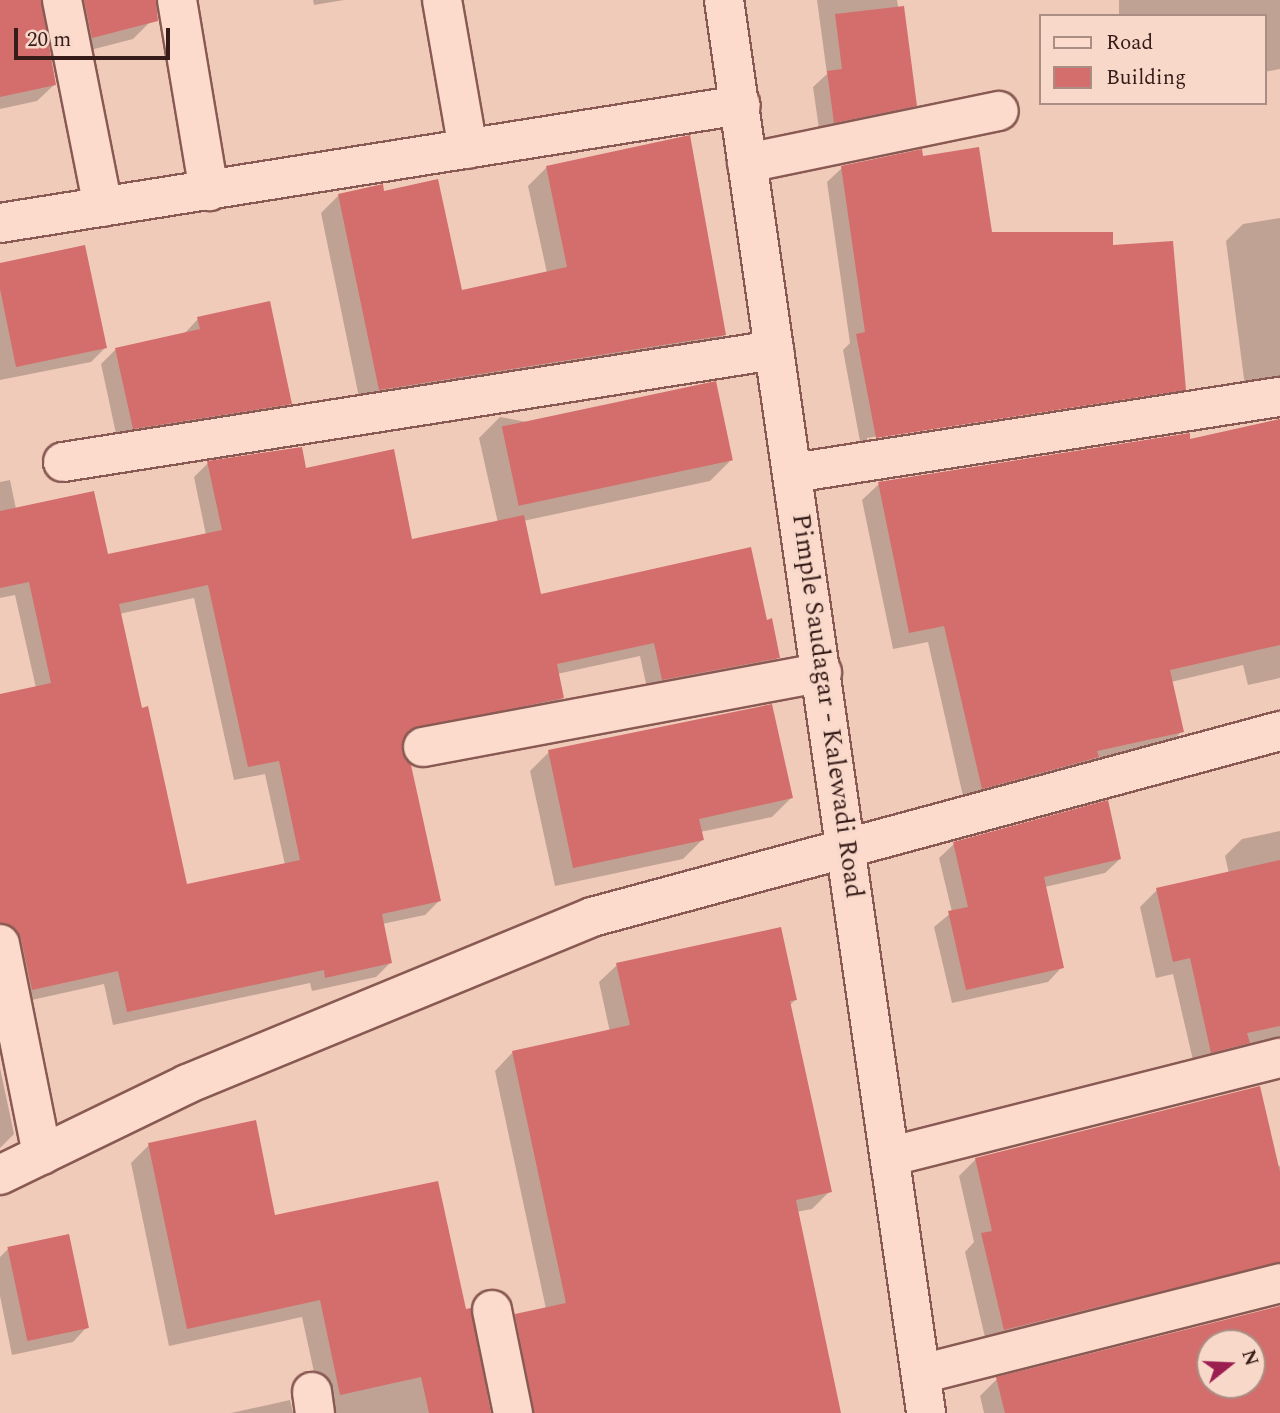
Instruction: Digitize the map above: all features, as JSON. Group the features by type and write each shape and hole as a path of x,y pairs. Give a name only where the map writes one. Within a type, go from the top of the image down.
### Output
{"street":[{"path":"62,0 103,207"},
{"path":"177,0 209,191"},
{"path":"442,0 467,149"},
{"name":"Pimple Saudagar - Kalewadi Road","path":"724,0 849,848 926,1413"},
{"path":"0,223 741,105"},
{"path":"747,163 999,111"},
{"path":"63,462 774,350"},
{"path":"793,473 1280,397"},
{"path":"422,747 822,672"},
{"path":"0,1175 187,1084 592,917 1280,731"},
{"path":"0,944 42,1155"},
{"path":"892,1156 1280,1058"},
{"path":"921,1374 1280,1283"},
{"path":"492,1310 513,1413"}],"building":[{"path":"0,0 41,0 56,85 0,97"},
{"path":"84,0 156,0 158,21 92,38"},
{"path":"904,6 917,106 834,123 827,71 842,69 835,14"},
{"path":"690,135 726,335 379,390 338,194 383,184 384,191 438,179 462,290 567,267 546,166"},
{"path":"979,147 992,232 1113,232 1113,245 1173,241 1186,390 876,438 856,334 865,332 841,166 922,149 923,156"},
{"path":"85,245 107,348 16,367 0,289 0,263"},
{"path":"270,301 292,404 133,429 115,348 200,329 197,317"},
{"path":"716,381 733,460 519,506 502,427"},
{"path":"1280,419 1280,645 1170,670 1184,732 1097,751 1099,757 982,789 944,626 909,633 878,482 1190,433 1190,439"},
{"path":"302,447 306,468 394,449 412,539 524,515 541,594 751,547 767,620 772,618 780,658 662,680 654,643 557,664 564,698 409,730 402,752 411,765 441,901 382,914 392,963 325,978 324,970 127,1012 118,971 32,990 21,939 16,929 0,923 0,694 51,683 29,582 0,588 0,511 94,491 108,554 222,530 207,461","holes":["208,585 248,767 279,761 300,860 187,884 148,706 142,708 119,604"]},
{"path":"772,704 793,798 699,819 704,840 573,868 548,750"},
{"path":"1108,800 1121,859 1044,877 1064,968 966,990 948,911 968,907 953,842"},
{"path":"1280,860 1280,1026 1247,1033 1250,1043 1211,1053 1190,958 1173,962 1156,888"},
{"path":"781,927 797,1000 790,1001 832,1192 796,1200 841,1413 534,1413 515,1314 566,1303 512,1051 630,1025 616,963"},
{"path":"1260,1086 1280,1172 1280,1262 1004,1330 981,1233 992,1231 975,1158"},
{"path":"256,1120 275,1215 438,1181 466,1309 471,1308 491,1413 429,1413 421,1377 340,1395 320,1300 187,1329 148,1143"},
{"path":"69,1234 89,1328 27,1341 7,1247"},
{"path":"1280,1306 1280,1413 1005,1413 996,1377"}]}
